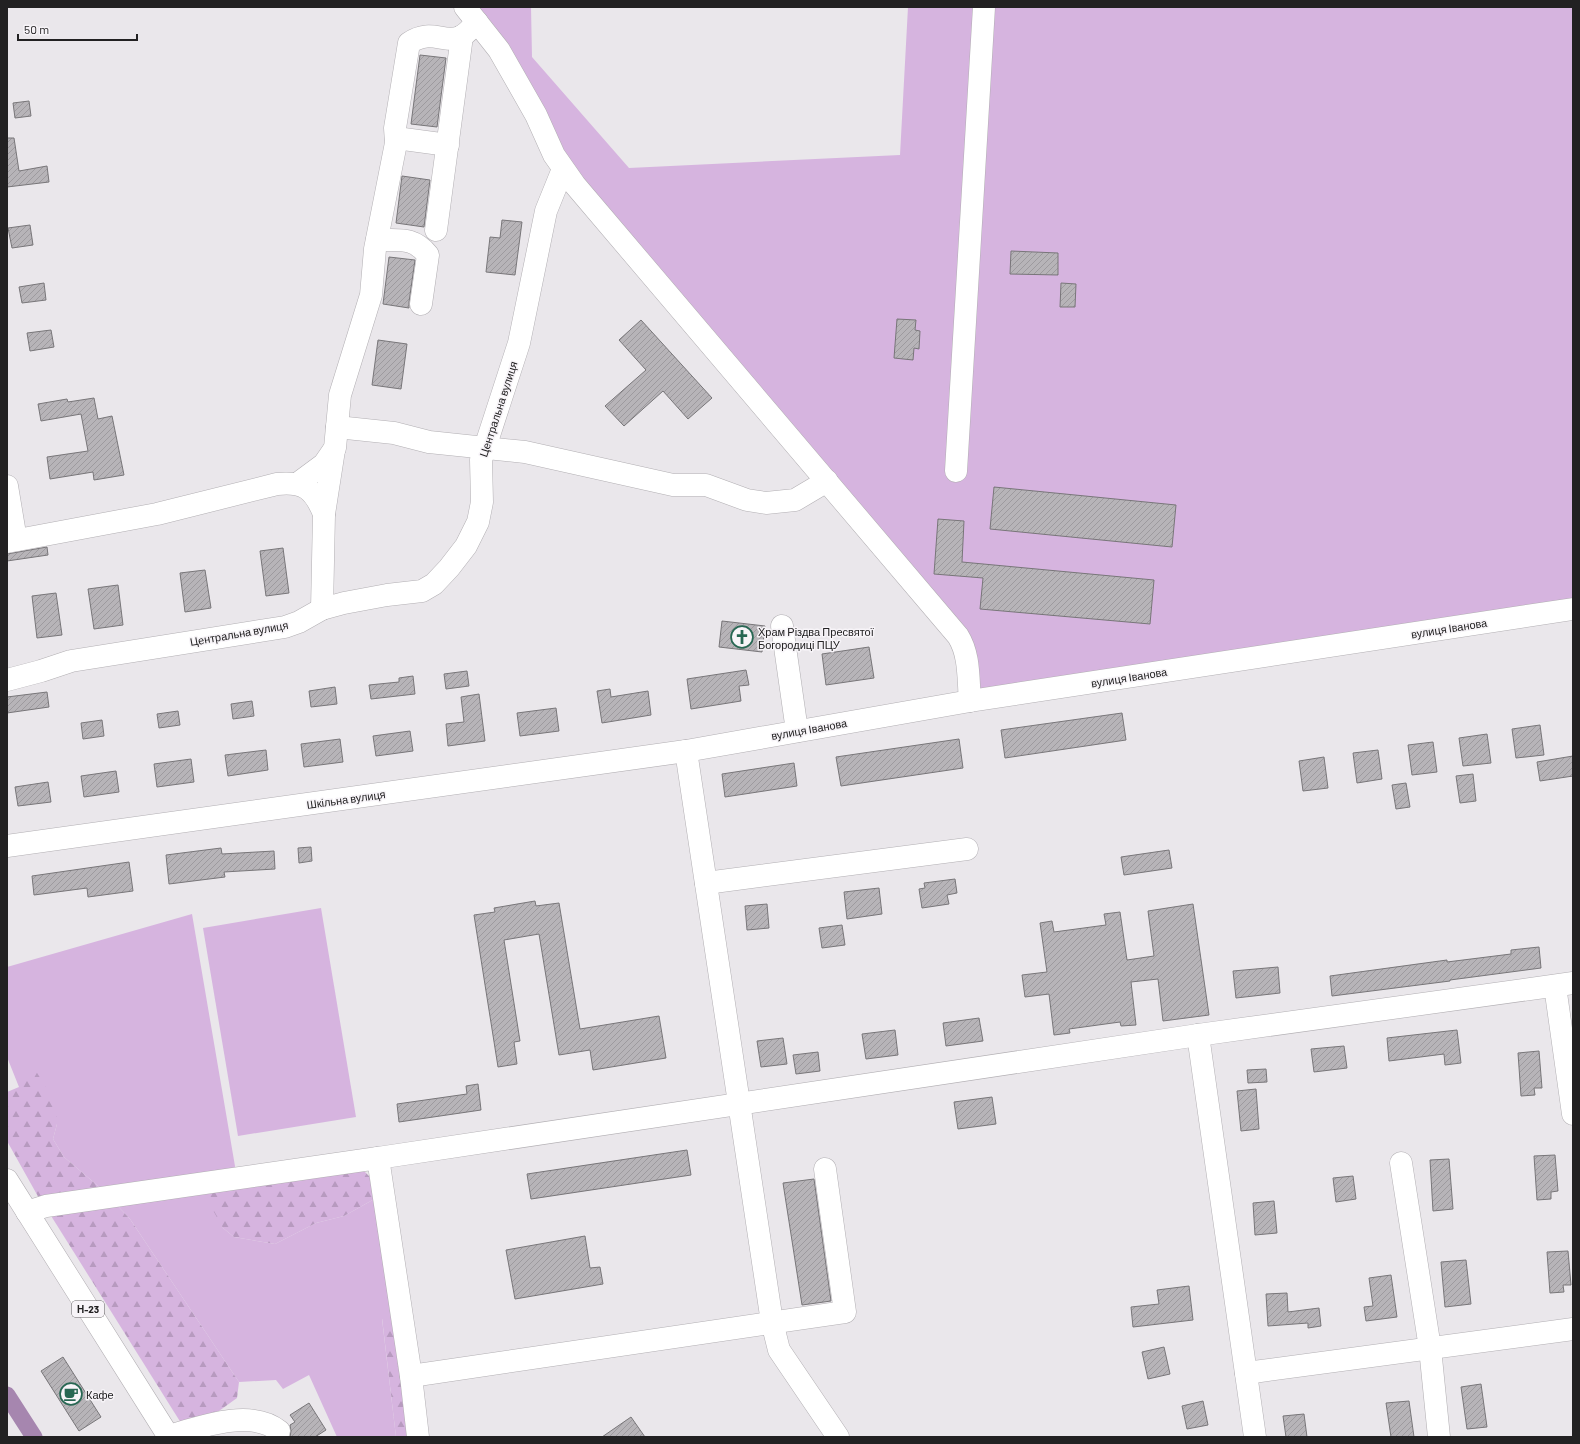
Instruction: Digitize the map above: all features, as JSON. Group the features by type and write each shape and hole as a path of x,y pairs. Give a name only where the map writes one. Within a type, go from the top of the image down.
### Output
{"street":[{"path":"956,471 984,7"},
{"path":"322,609 324,514 337,427 340,395 371,295 377,240 396,143 395,128 409,43 415,39 425,36 456,38 468,22"},
{"path":"436,230 468,22"},
{"path":"468,22 499,50 536,115 554,155 575,185 958,636 965,649 967,658 970,701"},
{"path":"396,138 448,145"},
{"name":"Центральна вулиця","path":"7,680 71,661 285,626 300,622 322,609 367,598 422,591 434,584 466,546 478,522 482,502 481,460 519,343 546,211 563,169"},
{"path":"377,240 412,242 421,246 428,255 421,304"},
{"path":"337,427 394,433 429,442 525,452 673,485 706,485 747,500 766,503 795,500 827,482"},
{"path":"297,484 324,464 334,448"},
{"path":"7,486 12,541 157,514 277,484 297,484 312,492 320,502 324,514"},
{"name":"вулиця Іванова","path":"686,751 970,701 1573,609"},
{"path":"782,626 797,731"},
{"path":"686,751 772,1322 779,1350 838,1437"},
{"name":"Шкільна вулиця","path":"7,846 686,751"},
{"path":"706,883 967,849"},
{"path":"27,1212 46,1206 1198,1036 1564,985 1573,1114"},
{"path":"1198,1036 1256,1437"},
{"path":"378,1158 411,1376 418,1437"},
{"path":"1401,1164 1430,1348 1439,1437"},
{"path":"411,1376 846,1312 825,1169"},
{"name":"Н-23","path":"7,1180 169,1437"},
{"path":"1246,1373 1573,1329"},
{"path":"169,1437 203,1426 238,1420 258,1421 274,1427 279,1431"}],"green space":[{"path":"465,7 531,7 532,57 629,168 900,155 908,7 1573,7 1573,610 970,701 967,658 575,185"},
{"path":"321,908 356,1117 238,1136 203,928"},
{"path":"192,914 236,1172 104,1191 64,1157 53,1139 57,1124 19,1087 7,1057 7,967"},
{"path":"22,1068 34,1068 57,1105 57,1124 53,1139 64,1157 104,1191 40,1200 7,1141 7,1092 19,1087"},
{"path":"362,1169 373,1180 378,1197 344,1216 316,1223 275,1244 234,1237 223,1228 210,1205 207,1188"},
{"path":"207,1188 223,1228 234,1237 275,1244 316,1223 344,1216 378,1197 398,1317 382,1319 396,1437 337,1437 309,1375 283,1389 276,1380 239,1382 130,1219 114,1202"},
{"path":"114,1202 130,1219 239,1382 237,1398 212,1416 181,1423 48,1211"},
{"path":"398,1317 414,1437 396,1437 382,1318"}],"building":[{"path":"420,55 446,58 437,127 411,124"},
{"path":"29,101 31,116 15,118 13,103"},
{"path":"7,138 14,138 19,171 47,166 49,182 7,187"},
{"path":"402,176 430,180 424,227 396,223"},
{"path":"502,220 522,222 515,275 486,272 490,237 500,238"},
{"path":"30,225 33,245 12,248 8,228"},
{"path":"1011,251 1058,253 1058,275 1010,274"},
{"path":"389,257 415,260 409,308 383,304"},
{"path":"44,283 46,300 22,303 19,287"},
{"path":"1061,283 1076,284 1075,307 1060,307"},
{"path":"897,319 916,320 915,330 920,331 919,349 914,348 913,360 894,358"},
{"path":"641,320 712,398 688,419 663,391 624,426 605,406 646,370 619,340"},
{"path":"51,330 54,347 30,351 27,333"},
{"path":"378,340 407,344 401,389 372,385"},
{"path":"94,398 98,419 112,416 124,475 94,480 93,472 50,479 47,457 88,451 81,414 41,421 38,404 67,399 68,402"},
{"path":"994,487 1176,505 1172,547 990,529"},
{"path":"938,519 964,521 962,562 1154,580 1150,624 980,609 983,578 934,574"},
{"path":"47,547 48,555 7,561 7,554"},
{"path":"283,548 289,593 266,596 260,551"},
{"path":"205,570 211,608 185,612 180,573"},
{"path":"118,585 123,625 94,629 88,589"},
{"path":"56,593 62,635 37,638 32,596"},
{"name":"Храм Різдва Пресвятої Богородиці ПЦУ","path":"722,621 765,626 762,652 719,647"},
{"path":"869,647 874,678 826,685 822,654"},
{"path":"746,670 749,685 739,686 741,701 691,709 687,679"},
{"path":"467,671 469,686 446,689 444,674"},
{"path":"413,676 415,694 371,699 369,685 399,682 399,678"},
{"path":"335,687 337,704 311,707 309,691"},
{"path":"610,689 611,697 648,691 651,715 602,723 597,691"},
{"path":"47,692 49,707 7,713 7,697"},
{"path":"479,694 485,741 448,746 446,724 464,722 461,697"},
{"path":"252,701 254,716 233,719 231,704"},
{"path":"556,708 559,731 520,736 517,713"},
{"path":"178,711 180,725 159,728 157,714"},
{"path":"1122,713 1126,740 1005,758 1001,730"},
{"path":"102,720 104,736 83,739 81,723"},
{"path":"1540,725 1544,755 1516,758 1512,729"},
{"path":"410,731 413,751 376,756 373,736"},
{"path":"1487,734 1491,763 1463,766 1459,738"},
{"path":"340,739 343,762 304,767 301,744"},
{"path":"959,739 963,768 841,786 836,757"},
{"path":"1433,742 1437,772 1412,775 1408,745"},
{"path":"266,750 268,770 228,776 225,755"},
{"path":"1378,750 1382,779 1357,783 1353,753"},
{"path":"1573,756 1573,776 1540,781 1537,762"},
{"path":"1324,757 1328,788 1303,791 1299,761"},
{"path":"191,759 194,782 157,787 154,764"},
{"path":"794,763 797,786 725,797 722,774"},
{"path":"116,771 119,792 84,797 81,776"},
{"path":"1473,774 1476,801 1460,803 1456,776"},
{"path":"48,782 51,802 18,806 15,787"},
{"path":"1406,783 1410,807 1396,809 1392,785"},
{"path":"311,847 312,861 299,863 298,848"},
{"path":"221,848 222,854 274,851 275,869 224,872 225,877 169,884 166,855"},
{"path":"1169,850 1172,868 1124,875 1121,857"},
{"path":"129,862 133,891 88,897 87,888 34,895 32,876"},
{"path":"955,879 957,893 947,895 949,904 922,908 919,889 925,888 924,883"},
{"path":"879,888 882,914 847,919 844,892"},
{"path":"535,901 536,906 559,903 580,1029 659,1016 666,1058 593,1070 590,1050 559,1055 539,934 504,940 520,1041 514,1042 517,1064 498,1067 474,915 495,912 494,908"},
{"path":"767,904 769,928 747,930 745,906"},
{"path":"1193,904 1209,1015 1163,1021 1158,979 1131,982 1136,1025 1121,1026 1120,1022 1069,1029 1070,1033 1054,1035 1049,994 1025,997 1022,975 1047,972 1040,923 1052,921 1054,932 1106,925 1104,914 1120,912 1127,960 1154,956 1148,911"},
{"path":"842,925 845,945 822,948 819,928"},
{"path":"1539,947 1541,968 1332,996 1330,976 1447,960 1447,962 1511,954 1511,950"},
{"path":"1278,967 1280,993 1236,998 1233,971"},
{"path":"979,1018 983,1041 946,1046 943,1023"},
{"path":"895,1030 898,1055 866,1059 862,1034"},
{"path":"1457,1030 1461,1063 1445,1065 1444,1054 1389,1061 1387,1038"},
{"path":"783,1038 787,1064 761,1067 757,1041"},
{"path":"1344,1046 1347,1068 1314,1072 1311,1049"},
{"path":"1539,1051 1542,1088 1534,1088 1535,1095 1521,1096 1518,1053"},
{"path":"818,1052 820,1071 796,1074 793,1055"},
{"path":"1266,1069 1267,1082 1248,1083 1247,1070"},
{"path":"478,1084 481,1110 399,1122 397,1104 467,1094 466,1086"},
{"path":"1256,1089 1259,1129 1241,1131 1237,1091"},
{"path":"992,1097 996,1124 958,1129 954,1102"},
{"path":"687,1150 691,1175 531,1199 527,1174"},
{"path":"1555,1155 1558,1191 1551,1192 1551,1199 1537,1200 1534,1156"},
{"path":"1449,1159 1453,1209 1433,1211 1430,1160"},
{"path":"1353,1176 1356,1199 1336,1202 1333,1178"},
{"path":"814,1179 831,1301 802,1305 783,1183"},
{"path":"1274,1201 1277,1233 1255,1235 1253,1203"},
{"path":"585,1236 590,1268 600,1267 603,1284 515,1299 506,1250"},
{"path":"1568,1251 1571,1285 1563,1285 1564,1292 1550,1293 1547,1252"},
{"path":"1466,1260 1471,1304 1445,1307 1441,1262"},
{"path":"1391,1275 1397,1317 1366,1321 1364,1307 1373,1306 1369,1278"},
{"path":"1189,1286 1193,1320 1133,1327 1131,1307 1159,1304 1157,1290"},
{"path":"1287,1293 1288,1312 1319,1308 1321,1326 1308,1328 1308,1323 1268,1326 1266,1294"},
{"path":"1164,1347 1170,1374 1148,1379 1142,1352"},
{"name":"Кафе","path":"63,1357 101,1417 79,1431 41,1371"},
{"path":"1481,1384 1487,1427 1467,1429 1461,1387"},
{"path":"1203,1401 1208,1425 1187,1429 1182,1406"},
{"path":"1409,1401 1414,1437 1391,1437 1386,1403"},
{"path":"309,1403 326,1430 315,1437 290,1437 290,1425 295,1422 290,1415"},
{"path":"1304,1414 1307,1437 1286,1437 1283,1416"},
{"path":"631,1417 645,1437 602,1437"}],"waterway":[{"path":"7,1395 34,1437"}],"place":[{"name":"Храм Різдва Пресвятої Богородиці ПЦУ","path":"742,637"},
{"name":"Кафе","path":"71,1394"}]}
